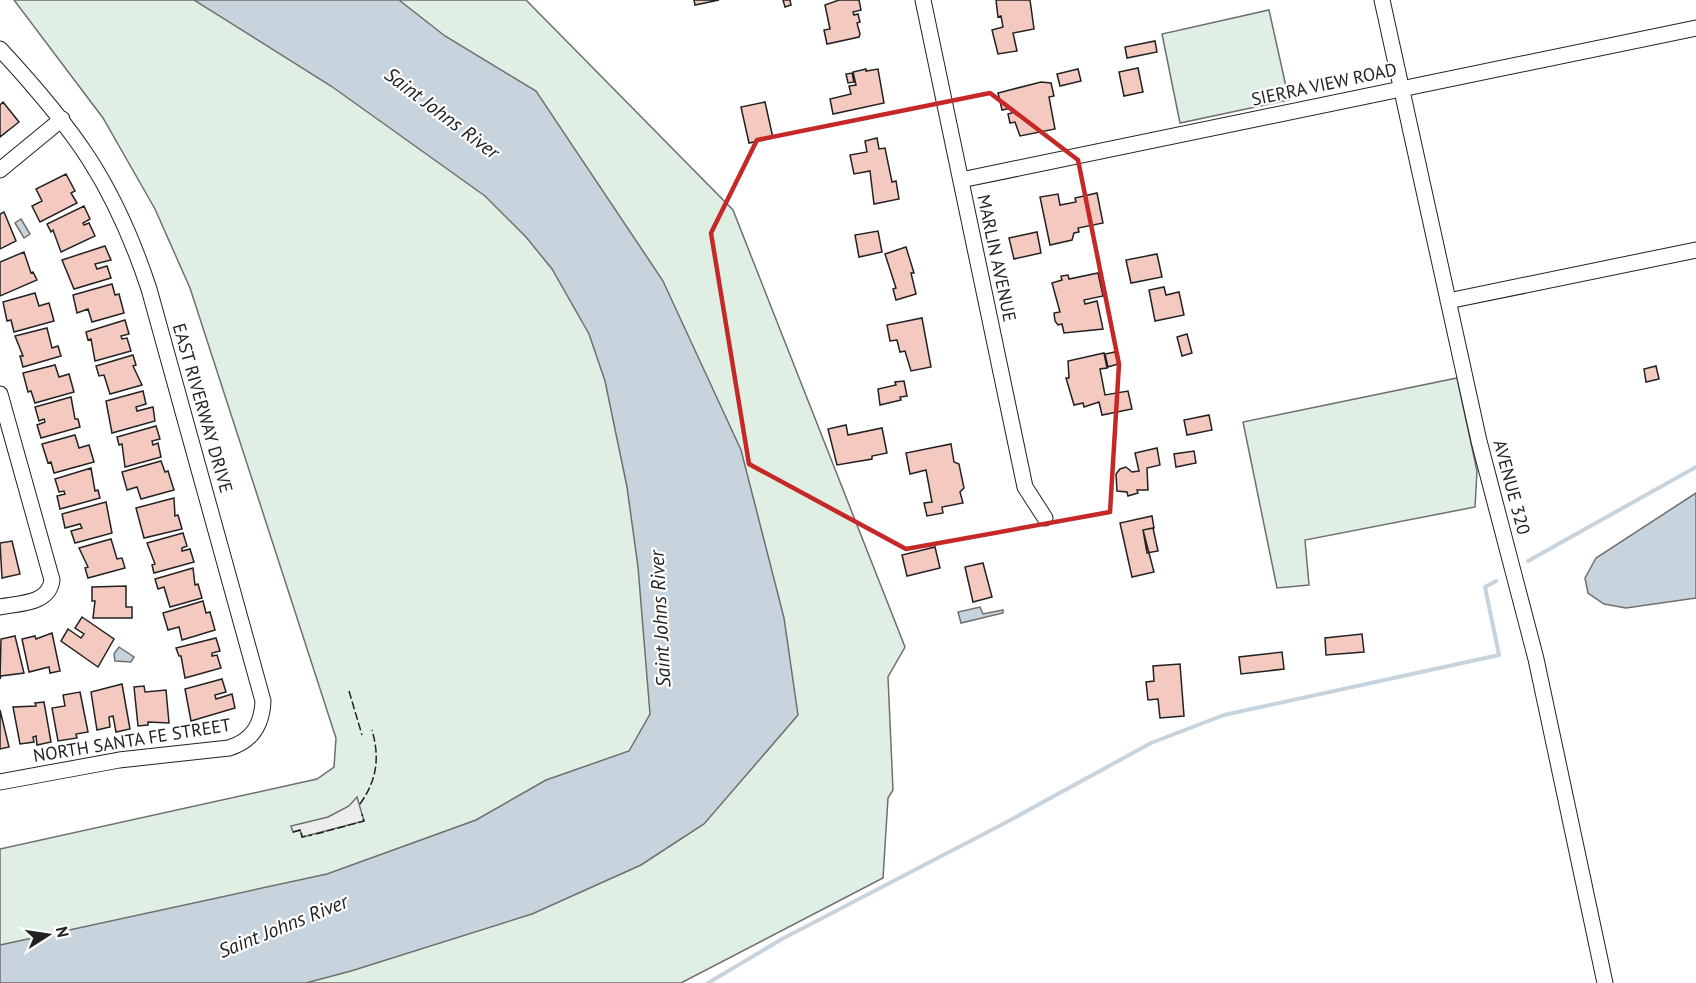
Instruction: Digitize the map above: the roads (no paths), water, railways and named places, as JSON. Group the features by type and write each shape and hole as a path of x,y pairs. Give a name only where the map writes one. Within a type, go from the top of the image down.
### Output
{"street":[{"name":"MARLIN AVENUE","path":"923,0 1025,487 1045,518"},
{"name":"AVENUE 320","path":"1382,0 1479,441 1536,658 1605,983"},
{"name":"SIERRA VIEW ROAD","path":"961,180 1696,28"},
{"name":"EAST RIVERWAY DRIVE","path":"0,49 62,119 110,191 131,237 149,289 261,690 263,712 260,723"},
{"path":"0,170 62,119"},
{"path":"1448,301 1696,250"},
{"path":"0,394 4,425 51,574 50,590 38,599 0,607"},
{"name":"NORTH SANTA FE STREET","path":"0,782 119,760 230,748 247,740 260,723"}],"water":[{"name":"Saint Johns River","path":"194,0 399,0 445,36 536,91 663,281 741,450 784,618 798,715 704,824 641,865 532,914 306,983 0,983 0,945 327,874 476,820 546,780 629,751 650,714 638,567 627,487 605,381 589,334 552,269 526,237 485,196 331,86"},
{"path":"21,219 30,234 24,238 15,223"},
{"path":"1696,493 1696,598 1626,608 1604,604 1588,593 1585,578 1596,558"},
{"path":"980,607 983,614 1003,610 1003,613 961,623 958,612"},
{"path":"119,647 134,657 131,662 115,661 114,654"}],"waterway":[{"path":"1528,561 1696,467"},
{"path":"708,983 782,939 1003,824 1151,743 1224,715 1499,655 1485,587 1496,581"}]}
